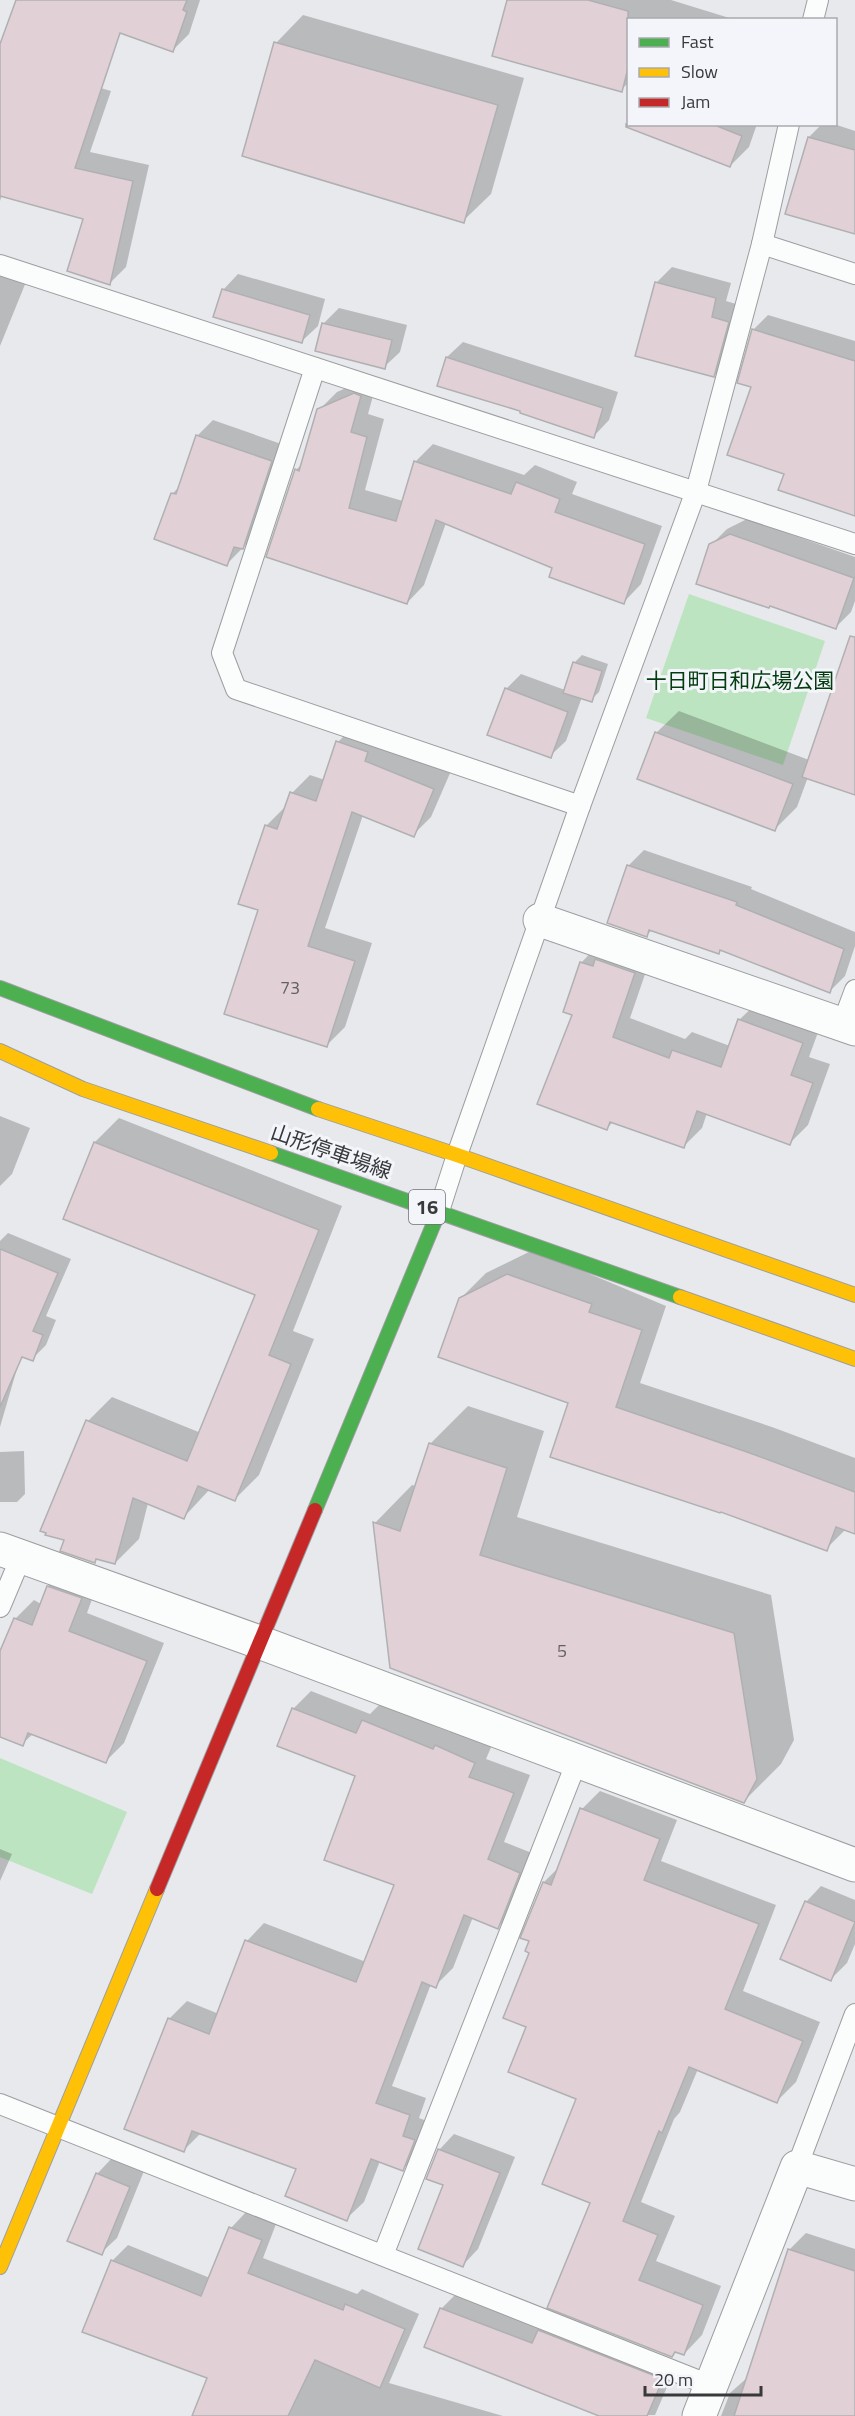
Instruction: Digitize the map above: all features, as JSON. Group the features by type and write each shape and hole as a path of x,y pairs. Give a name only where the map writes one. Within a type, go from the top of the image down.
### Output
{"main road":[{"name":"山形停車場線","path":"0,988 286,1098 855,1295"},
{"name":"山形停車場線","path":"0,1051 83,1089 439,1211 855,1359"},
{"path":"0,2267 439,1211"}],"street":[{"path":"540,921 849,1027"},
{"path":"11,1553 259,1642 855,1865"},
{"path":"699,2416 797,2167 855,2184"}],"lane":[{"path":"814,18 818,0"},
{"path":"439,1211 456,1155 580,806 696,491 762,244 789,126"},
{"path":"762,244 855,274"},
{"path":"0,265 855,544"},
{"path":"315,368 222,653 237,689 580,806"},
{"path":"849,1027 855,990"},
{"path":"0,1607 11,1553"},
{"path":"383,2256 577,1761"},
{"path":"797,2167 855,2014"},
{"path":"0,2104 712,2386"}],"green space":[{"name":"十日町日和広場公園","path":"689,594 825,641 783,765 646,718"},
{"path":"0,1758 127,1812 92,1894 0,1857"}],"building":[{"path":"16,0 187,0 183,10 187,12 173,52 120,33 75,168 133,181 110,285 67,271 83,219 0,196 0,44"},
{"path":"507,0 588,0 628,11 627,72 622,92 492,56"},
{"path":"274,42 498,105 464,223 242,156"},
{"path":"626,124 627,126 717,126 742,136 730,167 626,127"},
{"path":"808,137 855,150 855,234 785,214"},
{"path":"655,282 716,298 712,317 729,322 714,377 635,356"},
{"path":"222,289 310,315 302,343 213,317"},
{"path":"322,323 392,340 385,369 315,351"},
{"path":"752,329 855,361 855,516 778,490 784,474 727,455 751,387 737,383"},
{"path":"446,357 603,408 594,438 520,413 520,411 437,386"},
{"path":"354,393 361,396 351,432 367,437 349,508 396,521 414,461 511,494 516,482 560,499 555,512 645,544 624,604 549,577 552,568 436,520 407,604 266,557 295,469 299,471 317,409"},
{"path":"196,435 272,461 243,549 234,547 227,566 154,539 171,493 176,494"},
{"path":"730,534 854,578 836,629 696,584 709,544"},
{"path":"850,636 855,637 855,795 802,777"},
{"path":"573,662 602,671 592,702 563,693"},
{"path":"505,688 568,712 551,758 487,735"},
{"path":"655,732 793,784 775,831 637,779"},
{"path":"336,741 368,752 365,761 434,789 414,837 352,812 308,946 355,961 327,1047 224,1014 258,910 238,904 265,825 277,829 290,792 316,801"},
{"path":"627,865 737,902 736,905 844,949 830,993 720,950 719,954 649,930 647,937 607,923"},
{"path":"595,959 635,973 613,1037 669,1058 672,1050 721,1067 738,1019 803,1043 791,1075 813,1083 790,1145 697,1111 684,1148 610,1122 607,1130 537,1104 572,1015 563,1012 580,962 593,966"},
{"path":"94,1142 319,1230 269,1355 291,1364 235,1501 198,1486 184,1519 133,1498 115,1564 96,1559 95,1563 60,1551 64,1540 45,1535 46,1533 40,1531 86,1420 187,1461 255,1295 63,1219"},
{"path":"0,1249 58,1273 33,1331 43,1335 33,1361 22,1357 0,1407"},
{"path":"507,1274 592,1304 589,1312 642,1330 616,1407 855,1492 855,1534 836,1527 827,1551 721,1512 550,1457 568,1403 438,1357 459,1298"},
{"path":"429,1443 507,1468 480,1555 734,1633 757,1779 744,1803 390,1668 373,1522 400,1531"},
{"path":"47,1586 82,1598 69,1631 147,1661 106,1763 28,1733 23,1746 0,1737 0,1651 14,1618 32,1625"},
{"path":"292,1708 356,1733 362,1720 433,1749 435,1745 475,1763 469,1777 514,1793 488,1859 520,1873 498,1929 464,1915 436,1988 422,1982 376,2103 410,2115 403,2136 415,2140 403,2171 371,2159 347,2221 285,2196 296,2169 192,2131 184,2152 124,2129 168,2018 209,2034 245,1940 356,1982 394,1885 324,1860 355,1776 277,1746"},
{"path":"580,1808 660,1839 644,1880 759,1924 725,2009 803,2041 777,2103 689,2067 662,2133 659,2131 623,2221 658,2235 639,2280 703,2305 684,2355 675,2352 672,2357 547,2308 590,2203 542,2184 576,2099 508,2072 526,2027 503,2018 529,1953 525,1951 529,1941 520,1938 543,1882 551,1885"},
{"path":"805,1901 855,1922 831,1981 780,1959"},
{"path":"438,2149 500,2173 463,2267 418,2249 443,2185 426,2179"},
{"path":"96,2173 130,2187 102,2255 67,2241"},
{"path":"229,2227 262,2240 248,2273 343,2310 345,2304 405,2329 380,2388 315,2360 288,2416 192,2416 207,2378 82,2332 111,2260 201,2296"},
{"path":"788,2249 855,2271 855,2416 734,2416"},
{"path":"440,2308 532,2343 538,2330 663,2379 647,2416 599,2416 424,2347"}],"traffic: fast":[{"path":"0,988 318,1109"},
{"path":"271,1153 680,1297"},
{"path":"315,1510 439,1211"}],"traffic: slow":[{"path":"0,1051 83,1089 271,1153"},
{"path":"318,1109 457,1155 855,1295"},
{"path":"680,1297 855,1359"},
{"path":"0,2267 157,1889"}],"traffic: jam":[{"path":"157,1889 315,1510"}]}
